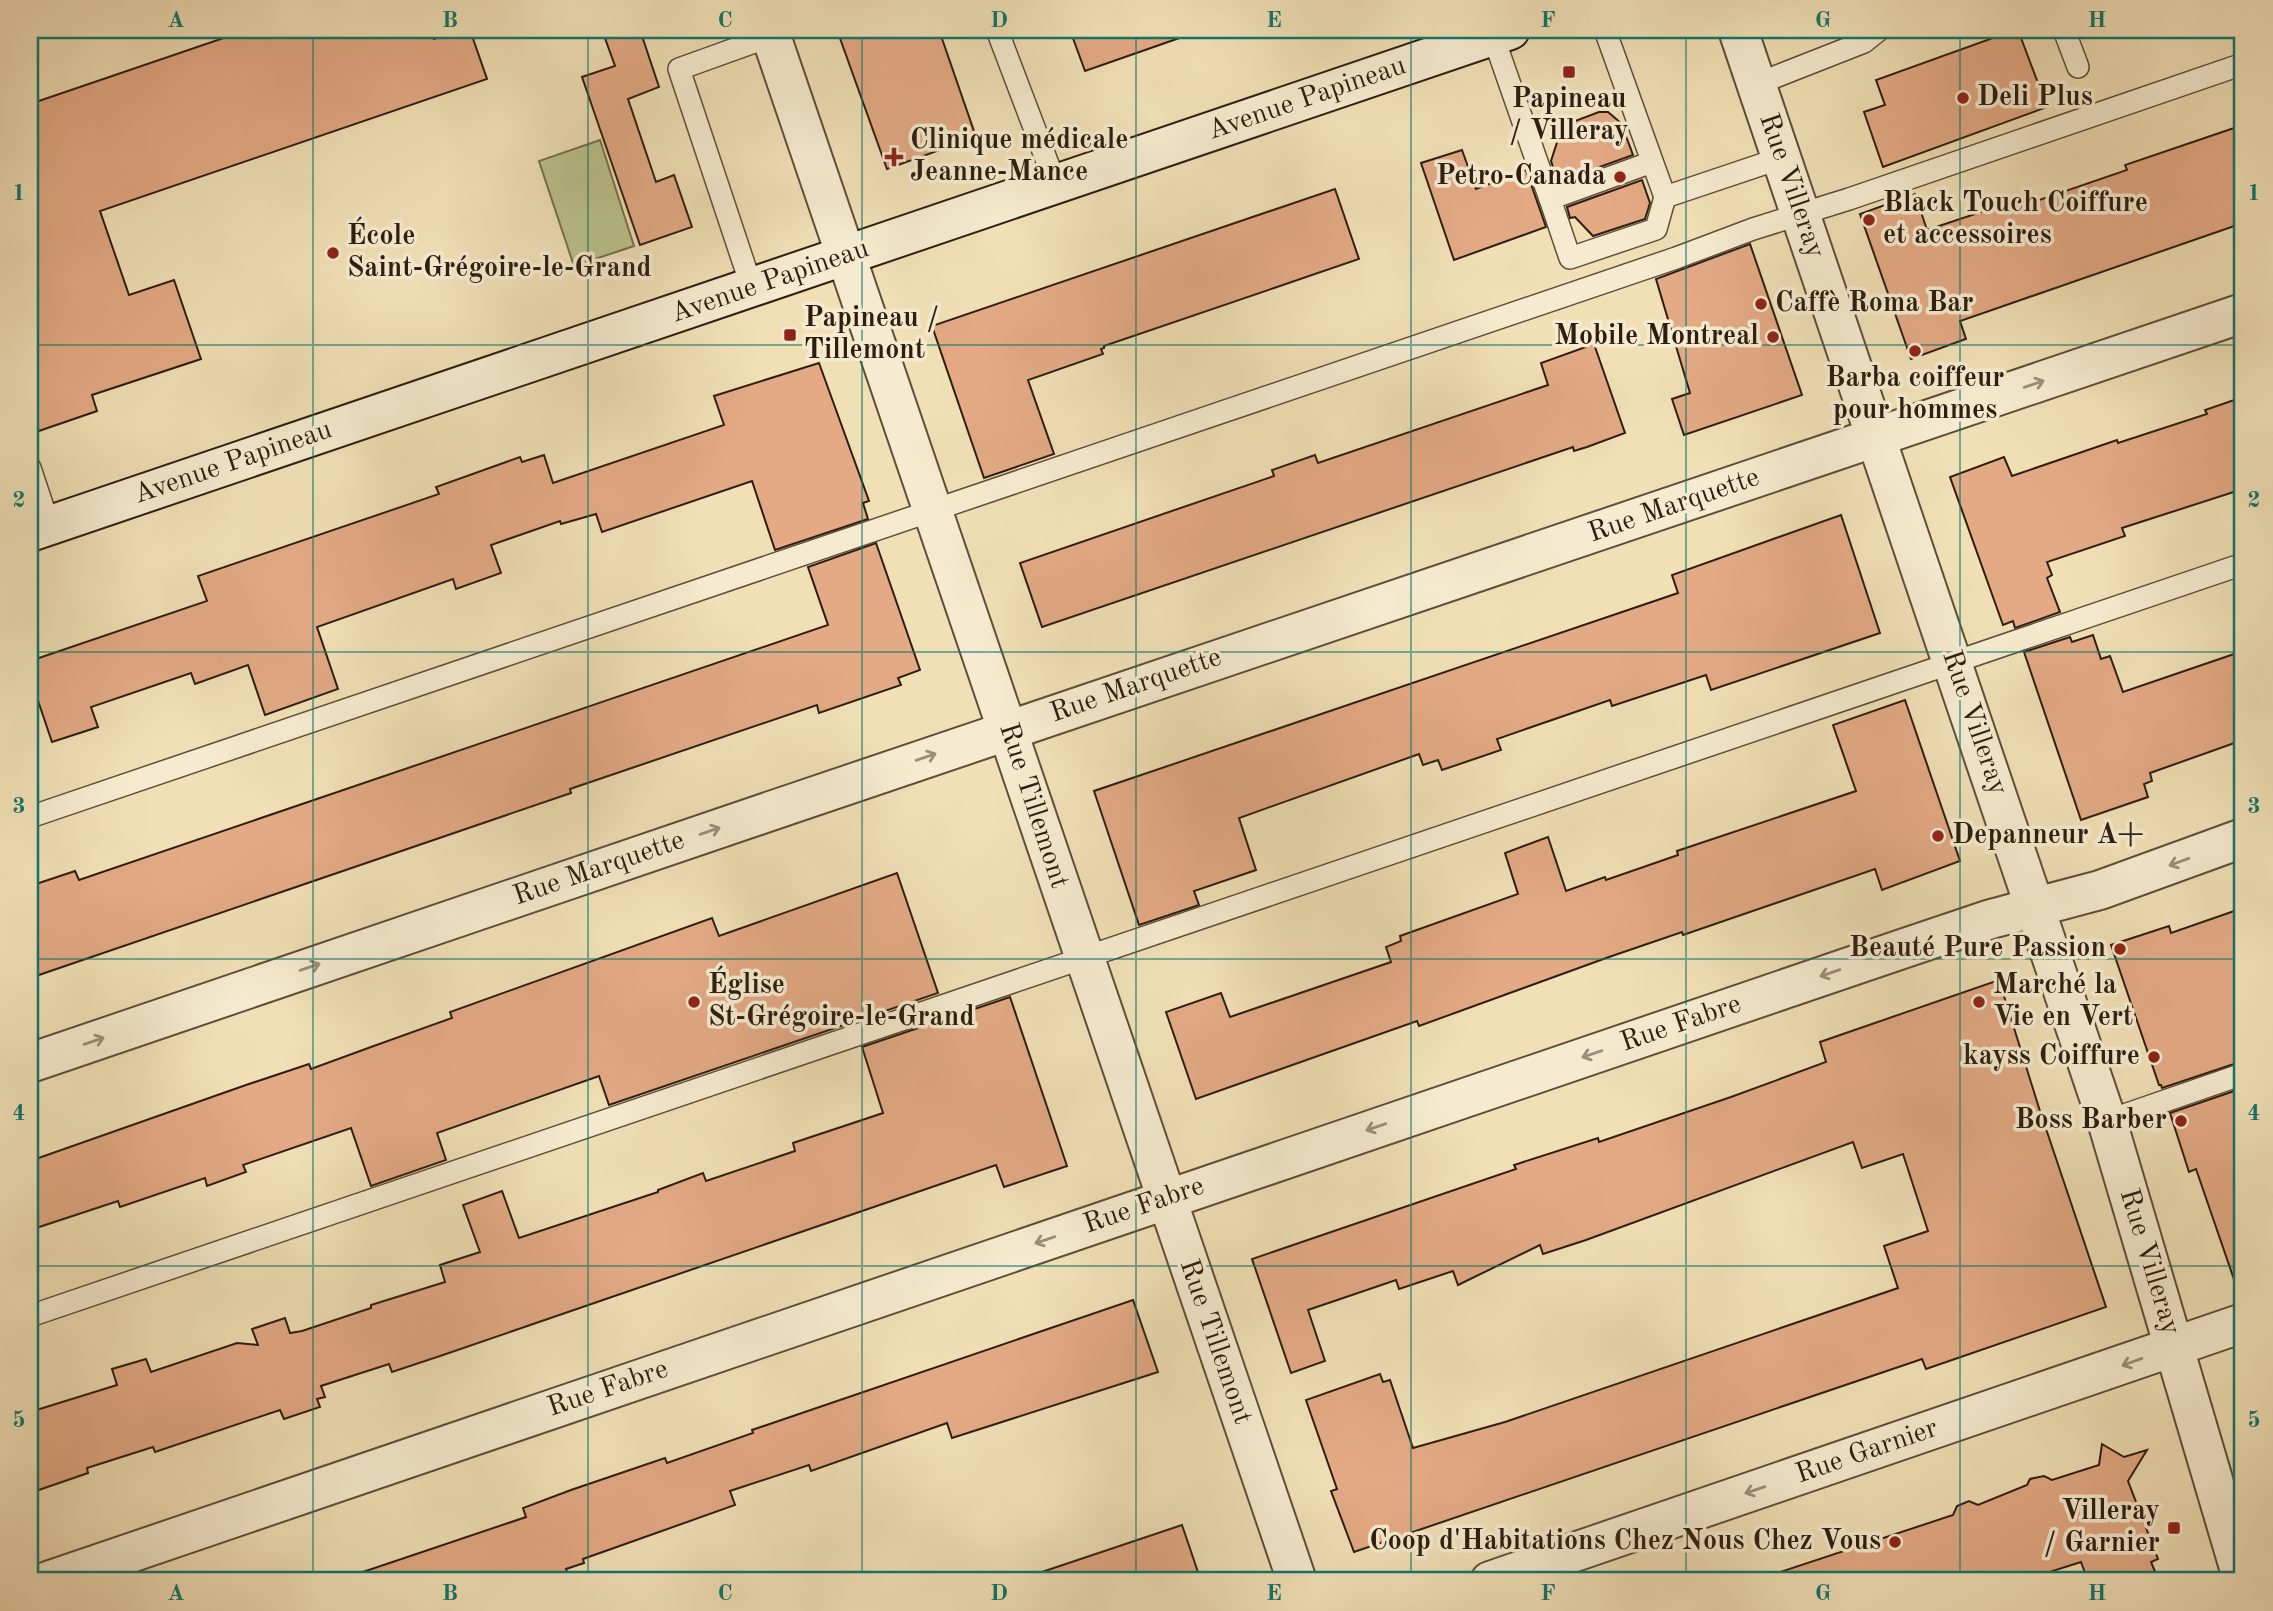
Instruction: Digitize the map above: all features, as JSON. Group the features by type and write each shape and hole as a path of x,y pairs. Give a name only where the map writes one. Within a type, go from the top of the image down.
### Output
{"street":[{"name":"Rue Villeray","path":"1738,30 2107,1121 2243,1581"},
{"name":"Rue Tillemont","path":"770,33 1008,730 1083,959 1297,1581"},
{"name":"Avenue Papineau","path":"39,528 1501,33"},
{"name":"Rue Marquette","path":"30,1063 2243,313"},
{"name":"Rue Fabre","path":"48,1581 1923,942 2100,890 2243,838"},
{"name":"Rue Garnier","path":"1490,1581 2243,1323"}],"lane":[{"path":"997,30 1056,184"},
{"path":"1501,33 1550,200 1570,258 1656,229 1665,197 1605,30"},
{"path":"1757,84 1864,42 1879,30"},
{"path":"2064,30 2078,67"},
{"path":"752,288 679,69 770,33"},
{"path":"30,817 2243,64"},
{"path":"1665,197 1781,158"},
{"path":"1550,200 1652,162"},
{"path":"30,468 39,528"},
{"path":"30,1316 2243,564"},
{"path":"2107,1121 2243,1074"}],"green space":[{"path":"600,140 634,246 574,266 539,161"}],"building":[{"path":"247,30 431,30 434,39 460,30 470,30 487,79 100,211 129,295 174,280 201,359 92,395 97,411 30,434 30,104"},
{"path":"602,30 640,30 659,87 628,99 656,182 674,175 692,227 640,245 582,77 615,66"},
{"path":"837,30 939,30 976,137 887,169"},
{"path":"1070,30 1187,30 1188,35 1085,71"},
{"name":"Deli Plus","path":"2018,30 2047,107 1883,167 1864,112 1885,105 1876,80"},
{"path":"1599,112 1608,112 1621,123 1633,155 1558,182 1551,161 1561,130 1567,124"},
{"path":"2243,125 2243,223 1960,321 1966,339 1911,359 1860,214 1915,194 1927,230 2008,203 2010,210 2127,170 2125,165"},
{"path":"1462,150 1476,189 1526,170 1546,227 1454,260 1421,163"},
{"path":"1642,180 1650,203 1645,219 1593,236 1575,217 1570,218 1567,207"},
{"path":"1335,189 1359,259 1104,346 1101,349 1103,354 1028,380 1054,454 984,478 932,326"},
{"path":"1750,244 1802,395 1684,435 1672,399 1690,393 1656,279"},
{"path":"1594,344 1625,433 1574,451 1573,447 1042,627 1020,563 1274,476 1272,470 1315,455 1318,463 1548,385 1541,363"},
{"path":"819,363 869,501 863,503 868,519 775,550 752,481 602,532 596,514 561,524 560,521 491,545 501,573 456,589 453,579 317,627 338,689 265,715 248,665 195,684 191,673 91,707 98,727 52,742 30,677 30,661 207,601 198,576 439,494 436,487 520,457 522,462 544,455 553,483 724,425 714,396"},
{"path":"2243,397 2243,489 2122,528 2125,536 2047,562 2052,575 2047,578 2060,612 2015,628 2013,621 2003,625 1950,477 2004,457 2012,476 2117,440 2118,443 2207,414 2205,410"},
{"path":"1841,515 1880,633 1711,690 1706,675 1612,706 1610,700 1497,739 1501,750 1442,770 1438,760 1423,765 1419,754 1239,818 1256,870 1194,891 1199,905 1139,925 1094,791 1678,593 1672,575"},
{"path":"876,543 920,670 898,678 901,685 819,713 817,705 570,789 571,793 30,978 30,886 75,871 79,880 828,625 808,567"},
{"path":"2093,635 2101,659 2110,656 2123,692 2243,651 2243,740 2150,773 2152,781 2144,784 2148,797 2081,820 2024,652 2070,637 2072,642"},
{"path":"1905,700 1960,861 1882,890 1875,869 1683,935 1682,932 1609,957 1419,1026 1417,1021 1196,1099 1166,1012 1221,993 1230,1017 1391,962 1386,947 1401,941 1400,936 1518,894 1505,853 1548,837 1566,891 1605,877 1606,880 1678,855 1677,851 1856,791 1833,725"},
{"path":"897,873 938,993 609,1105 599,1076 437,1133 446,1160 371,1186 351,1128 243,1165 246,1172 207,1186 205,1178 120,1207 118,1201 30,1230 30,1161 309,1064 311,1069 452,1018 450,1012 712,918 719,936"},
{"path":"2243,908 2243,1061 2162,1088 2111,945 2169,926 2171,933"},
{"path":"1999,980 2106,1307 1926,1369 1922,1359 1354,1552 1331,1491 1337,1489 1306,1400 1380,1374 1383,1382 1390,1380 1413,1448 1505,1422 1898,1288 1884,1246 1928,1231 1903,1154 1862,1168 1853,1142 1586,1240 1543,1254 1540,1245 1458,1285 1453,1271 1399,1289 1396,1280 1308,1310 1325,1361 1291,1373 1252,1259 1516,1169 1514,1165 1598,1138 1599,1142 1826,1062 1820,1042"},
{"path":"1010,997 1067,1166 1004,1187 996,1165 392,1372 389,1364 321,1386 325,1397 317,1399 320,1407 284,1419 280,1410 155,1452 153,1447 87,1468 88,1473 30,1493 30,1412 117,1385 112,1369 146,1359 151,1372 237,1343 258,1345 252,1329 285,1318 290,1333 302,1331 371,1308 371,1305 445,1282 440,1265 480,1252 463,1205 502,1191 519,1238 658,1192 703,1173 706,1181 795,1151 793,1143 883,1113 862,1047"},
{"path":"2243,1088 2243,1290 2238,1291 2196,1169 2189,1172 2170,1113"},
{"path":"1133,1300 1158,1372 952,1438 947,1423 811,1471 809,1465 730,1491 735,1505 583,1559 584,1563 566,1569 570,1581 355,1581 354,1575 526,1517 523,1508 571,1490 665,1458 667,1463 753,1433 752,1430"},
{"path":"2102,1444 2124,1457 2147,1450 2128,1481 2158,1559 2151,1562 2159,1581 2088,1581 2081,1562 2021,1581 1772,1581 1771,1575 1953,1515 1957,1506 1969,1501 1978,1505 2027,1485 2030,1479 2044,1476 2052,1480 2099,1465"},
{"path":"1182,1525 1201,1581 1034,1581 1033,1575"}],"place":[{"name":"Papineau / Villeray","path":"1569,72"},
{"name":"Deli Plus","path":"1963,98"},
{"name":"Clinique médicale Jeanne-Mance","path":"894,157"},
{"name":"Petro-Canada","path":"1620,177"},
{"name":"Black Touch Coiffure et accessoires","path":"1869,220"},
{"name":"École Saint-Grégoire-le-Grand","path":"333,253"},
{"name":"Caffè Roma Bar","path":"1761,304"},
{"name":"Papineau / Tillemont","path":"790,335"},
{"name":"Mobile Montreal","path":"1773,337"},
{"name":"Barba coiffeur pour hommes","path":"1915,351"},
{"name":"Depanneur A+","path":"1938,836"},
{"name":"Beauté Pure Passion","path":"2120,949"},
{"name":"Église St-Grégoire-le-Grand","path":"694,1002"},
{"name":"Marché la Vie en Vert","path":"1979,1002"},
{"name":"kayss Coiffure","path":"2154,1057"},
{"name":"Boss Barber","path":"2181,1121"},
{"name":"Villeray / Garnier","path":"2174,1528"},
{"name":"Coop d'Habitations Chez Nous Chez Vous","path":"1895,1542"}]}
